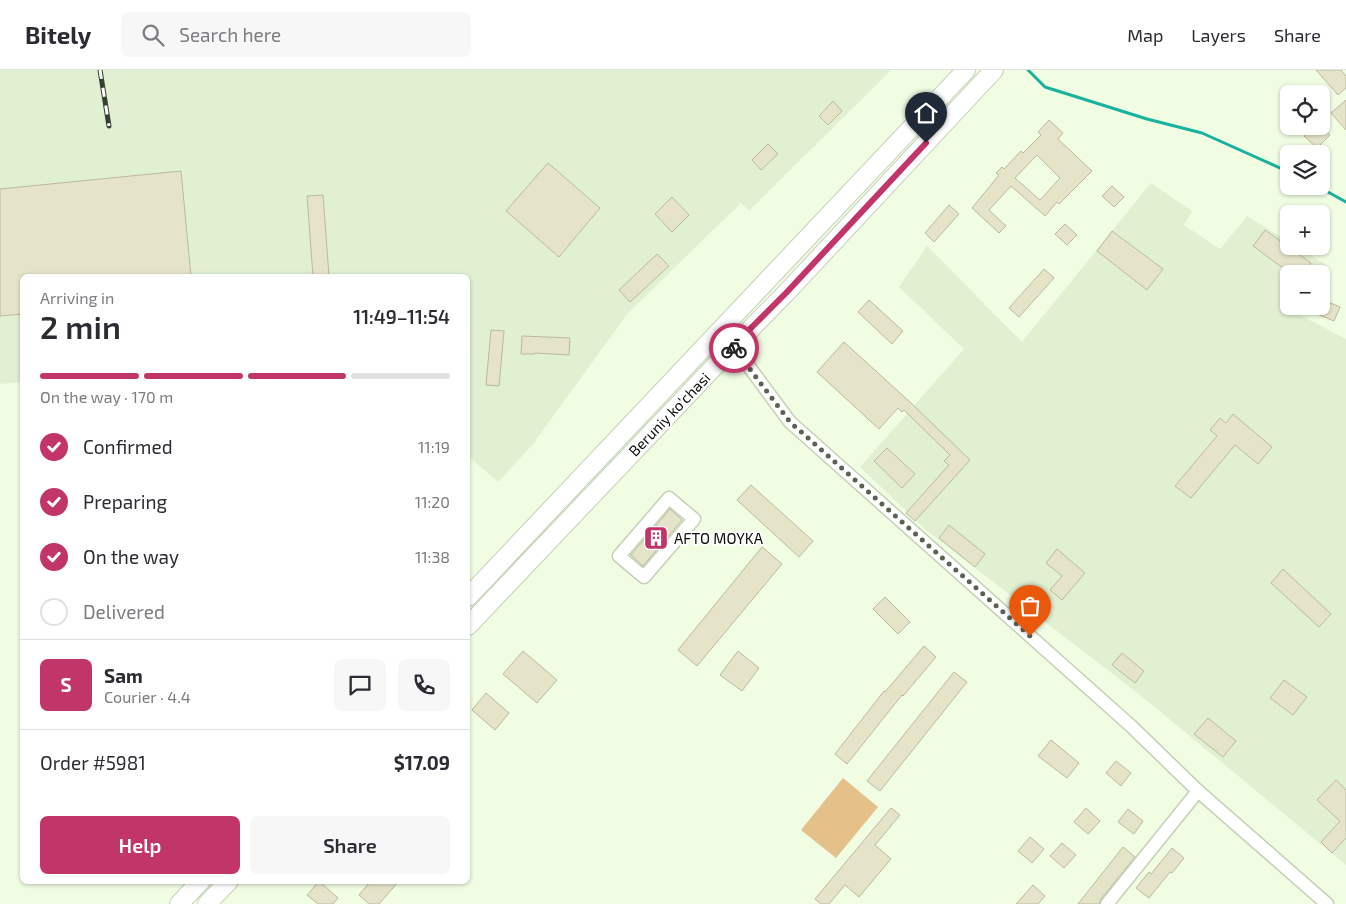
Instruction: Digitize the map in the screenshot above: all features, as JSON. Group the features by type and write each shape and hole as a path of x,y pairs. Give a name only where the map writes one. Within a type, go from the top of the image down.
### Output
{"main road":[{"name":"Beruniy ko'chasi","path":"470,595 966,70"},
{"name":"Beruniy ko'chasi","path":"470,624 733,346 786,293 990,75"},
{"path":"884,156 900,171"},
{"path":"537,523 552,536"},
{"path":"179,904 197,884"},
{"path":"207,904 225,884"}],"street":[{"path":"733,346 790,422 1132,726 1198,791 1327,904"},
{"path":"669,498 694,520 644,577 619,556 669,498"},
{"path":"1107,904 1198,791"}],"shaded area":[{"path":"0,70 891,70 749,211 741,203 628,313 533,444 498,482 470,458 470,274 20,274 20,382 0,384"},
{"path":"1151,183 1192,211 1184,225 1220,249 1247,216 1280,236 1280,255 1310,255 1326,265 1280,265 1280,315 1300,315 1346,339 1346,865 1140,695 926,530 860,467 964,349 899,287 927,246 1022,342"},
{"path":"843,778 878,807 836,858 801,830"}],"building":[{"path":"1316,70 1341,70 1346,76 1346,88 1338,95"},
{"path":"1346,100 1346,130 1331,113"},
{"path":"833,101 842,111 828,125 819,116"},
{"path":"1049,120 1063,133 1058,139 1092,171 1059,204 1057,202 1045,216 1011,186 989,210 1006,226 999,233 972,208 999,175 996,173 1002,167 1004,169 1021,151 1023,153 1041,135 1038,132","holes":["1037,155 1060,178 1040,200 1015,178"]},
{"path":"1330,135 1320,145 1314,145 1304,136"},
{"path":"768,144 778,154 761,170 752,160"},
{"path":"548,163 600,208 559,257 506,211"},
{"path":"181,171 191,274 20,274 20,314 0,316 0,189"},
{"path":"1112,186 1124,197 1114,207 1102,196"},
{"path":"323,195 329,274 313,274 307,196"},
{"path":"672,197 689,215 672,232 655,214"},
{"path":"949,205 959,214 934,242 925,233"},
{"path":"1065,224 1077,235 1067,245 1055,234"},
{"path":"1265,230 1280,241 1280,255 1300,255 1311,263 1310,265 1280,266 1253,246"},
{"path":"1112,231 1163,269 1147,290 1097,251"},
{"path":"657,254 669,266 630,302 619,290"},
{"path":"1044,269 1054,278 1019,317 1009,308"},
{"path":"869,300 903,331 892,344 858,312"},
{"path":"1330,303 1340,307 1334,321 1320,315 1330,315"},
{"path":"491,330 504,331 499,386 486,385"},
{"path":"522,336 570,338 569,355 521,354"},
{"path":"844,342 970,460 915,521 906,513 949,465 944,461 950,455 904,410 902,412 898,408 879,429 817,372"},
{"path":"1233,414 1272,447 1258,464 1235,445 1191,498 1175,486 1217,436 1210,430 1220,418 1226,423"},
{"path":"887,448 915,474 902,488 874,461"},
{"path":"751,485 813,541 799,557 737,500"},
{"path":"670,509 682,520 643,566 631,555"},
{"path":"949,525 985,554 975,567 939,538"},
{"path":"762,547 782,564 697,666 678,650"},
{"path":"1057,549 1085,573 1062,600 1050,590 1062,576 1046,563"},
{"path":"1283,569 1331,614 1319,627 1271,583"},
{"path":"1020,593 1044,611 1038,619 1014,601"},
{"path":"885,597 910,622 898,634 873,609"},
{"path":"924,646 936,657 902,695 847,764 835,754 884,691"},
{"path":"523,651 557,680 537,703 503,674"},
{"path":"738,651 759,668 742,691 720,675"},
{"path":"1122,653 1144,671 1135,683 1112,665"},
{"path":"954,672 967,682 880,791 867,781"},
{"path":"1284,680 1307,697 1293,715 1270,698"},
{"path":"486,693 509,713 495,730 472,710"},
{"path":"1208,718 1236,741 1223,757 1194,734"},
{"path":"1051,740 1079,763 1067,778 1038,756"},
{"path":"1116,761 1131,773 1121,786 1106,773"},
{"path":"1336,780 1346,790 1346,838 1332,853 1321,842 1340,821 1317,800"},
{"path":"891,808 900,815 875,845 891,859 859,897 845,885 829,904 821,904 815,899"},
{"path":"1086,808 1100,821 1088,834 1074,822"},
{"path":"1128,809 1143,821 1134,834 1118,822"},
{"path":"1030,837 1044,849 1032,863 1018,851"},
{"path":"1062,843 1076,855 1064,868 1050,856"},
{"path":"1123,847 1135,857 1099,904 1078,904"},
{"path":"1172,848 1184,858 1149,898 1136,888 1149,872 1151,874"},
{"path":"316,884 322,884 338,898 333,904 318,904 307,895"},
{"path":"368,884 396,884 379,904 369,904 359,895"},
{"path":"1033,885 1045,896 1038,904 1016,904"}],"waterway":[{"path":"1028,70 1045,87 1147,119 1202,133 1280,168"},
{"path":"1330,193 1346,202"}],"railway":[{"path":"100,70 109,126"}],"way so far":[{"path":"734,348 790,422 1030,636"}],"place":[{"name":"AFTO MOYKA","path":"656,538"}],"route":[{"path":"734,348 733,346 786,293 926,143"}]}
